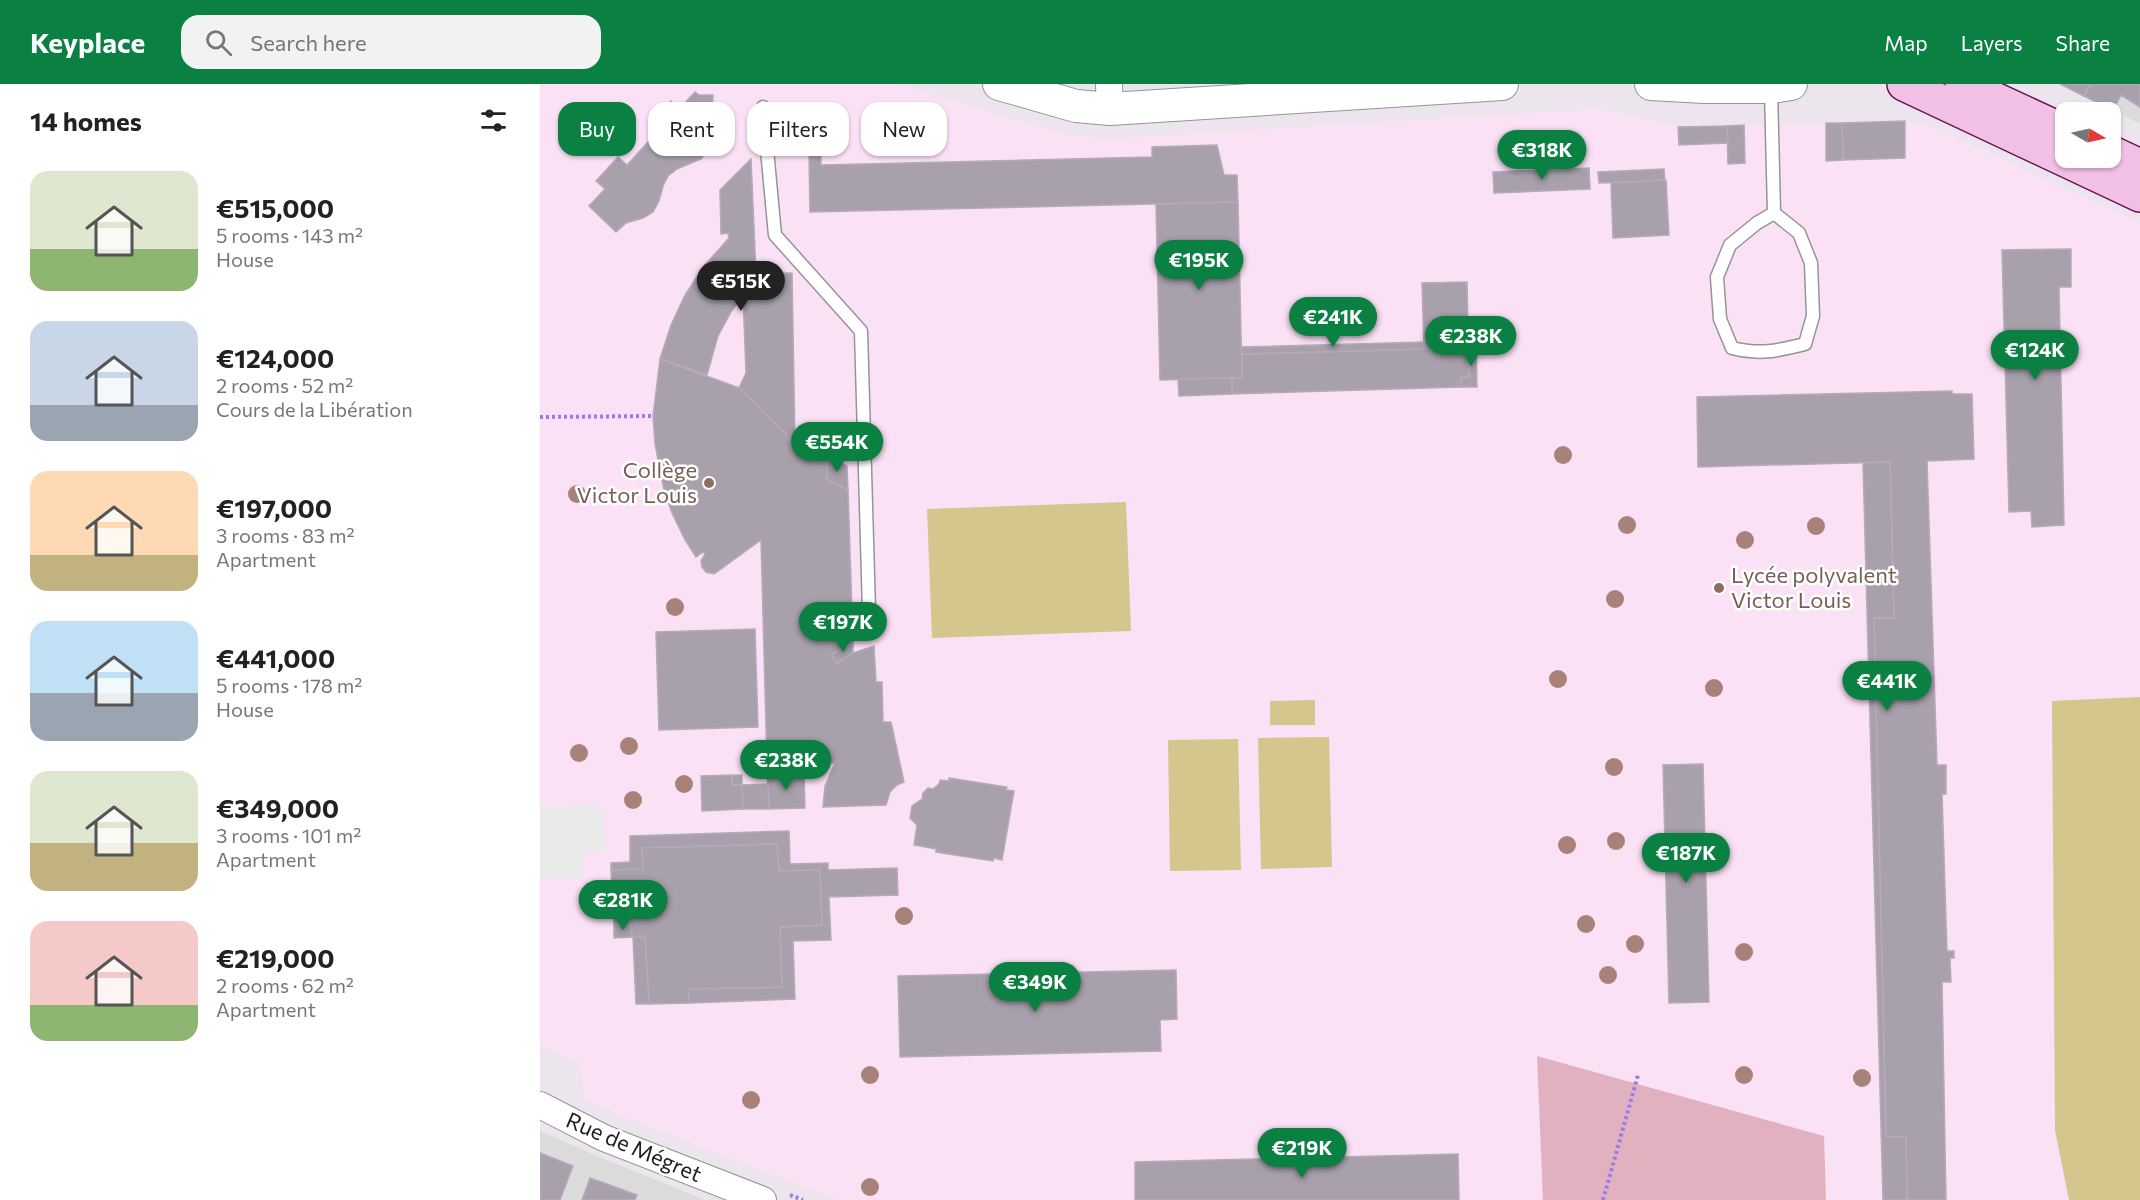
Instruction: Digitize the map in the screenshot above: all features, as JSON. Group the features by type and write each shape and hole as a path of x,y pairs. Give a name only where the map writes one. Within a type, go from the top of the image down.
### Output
{"main road":[{"path":"1904,84 2140,195"},
{"path":"1962,84 2055,127"},
{"path":"2121,157 2140,166"}],"street":[{"path":"999,84 1076,106 1109,96 1502,84"},
{"path":"1651,84 1704,87 1781,86"},
{"name":"Rue de Mégret","path":"540,1105 604,1138 763,1200"}],"lane":[{"path":"1774,213 1781,86"},
{"path":"768,156 775,235 861,331 869,611"},
{"path":"1774,213 1799,233 1811,263 1813,316 1804,344 1778,351 1751,353 1732,348 1720,319 1717,277 1730,245 1757,223 1774,213"}],"path":[{"path":"540,417 653,416"},
{"path":"1603,1200 1638,1075"}],"shaded area":[{"name":"Lycée polyvalent Victor Louis","path":"540,84 899,84 1060,134 1109,139 1599,109 1678,127 1905,121 1931,126 2140,223 2140,1200 839,1200 630,1119 585,1099 581,1064 540,1045"},
{"path":"2062,84 2140,84 2140,124 2121,114 2121,102 2097,102"},
{"path":"1126,502 1131,631 932,638 927,509"},
{"path":"2140,697 2140,1200 2069,1200 2055,1130 2052,701"},
{"path":"1315,700 1315,725 1270,725 1270,701"},
{"path":"1329,737 1332,867 1261,869 1258,738"},
{"path":"1238,739 1241,870 1170,871 1168,740"},
{"path":"603,805 605,850 582,851 583,878 540,879 540,807"},
{"path":"1537,1056 1824,1136 1826,1200 1543,1200"},
{"path":"540,1131 590,1153 705,1200 540,1200"}],"building":[{"path":"2060,84 2091,84 2084,96"},
{"path":"2091,84 2140,84 2140,107 2121,95 2118,102 2096,102 2084,96"},
{"path":"695,92 699,95 713,95 713,102 686,102"},
{"path":"1905,121 1905,158 1843,160 1842,123"},
{"path":"1826,123 1842,123 1843,160 1826,161"},
{"path":"1744,125 1745,163 1728,164 1727,126"},
{"path":"1727,126 1728,143 1679,145 1678,127"},
{"path":"648,142 648,156 703,156 668,176 653,212 626,223 616,232 589,206 605,189 596,181 618,157 627,165"},
{"path":"1217,145 1224,175 1237,175 1238,202 810,212 809,156 821,156 821,165 1152,157 1152,147"},
{"path":"751,159 756,274 792,273 795,444 739,388 746,373 743,295 718,336 707,375 660,359 671,325 685,295 704,266 729,238 728,233 721,234 720,190"},
{"path":"1589,168 1590,189 1494,193 1493,172"},
{"path":"1664,169 1665,181 1599,183 1598,172"},
{"path":"1666,180 1669,235 1613,238 1611,183"},
{"path":"1238,202 1242,378 1160,380 1156,204"},
{"path":"2071,249 2071,287 2059,287 2064,525 2032,527 2031,511 2009,512 2002,250"},
{"path":"1467,282 1469,377 1461,377 1461,387 1232,394 1232,378 1242,378 1242,354 1424,349 1422,283"},
{"path":"1468,340 1476,340 1477,387 1461,387 1461,377 1469,377"},
{"path":"1424,342 1424,349 1242,354 1242,347"},
{"path":"660,359 739,388 795,444 827,457 827,480 848,490 853,643 832,654 836,663 853,653 874,646 876,682 882,682 883,722 891,722 904,782 890,792 886,805 823,807 825,786 835,763 767,765 761,540 714,574 706,572 702,567 701,561 705,554 703,552 696,557 685,540 664,490 655,444 653,416"},
{"path":"1232,378 1232,394 1179,396 1178,379"},
{"path":"1952,391 1952,394 1972,394 1974,459 1927,461 1937,765 1946,765 1946,794 1942,794 1947,951 1954,951 1954,958 1950,958 1951,982 1942,982 1946,1200 1907,1200 1906,1137 1886,1137 1874,618 1894,618 1890,462 1698,467 1697,397"},
{"path":"827,457 847,466 848,490 827,480"},
{"path":"1890,462 1894,618 1874,618 1886,1137 1906,1137 1907,1200 1883,1200 1863,463"},
{"path":"755,629 758,727 659,730 656,632"},
{"path":"853,643 853,653 836,663 832,654"},
{"path":"804,764 804,773 767,774 767,765"},
{"path":"1703,764 1709,1002 1669,1003 1663,765"},
{"path":"804,773 805,808 769,809 767,774"},
{"path":"732,775 742,775 742,785 732,785"},
{"path":"732,775 732,785 742,785 743,809 702,811 701,776"},
{"path":"949,778 1007,787 1006,790 1014,791 1002,860 994,858 993,861 936,852 936,849 914,845 917,825 910,818 912,806 922,799 923,793 928,788 933,789 940,780 949,781"},
{"path":"768,784 769,809 743,809 742,785"},
{"path":"789,831 790,864 828,863 828,870 897,868 898,895 829,897 831,940 793,941 795,999 689,1003 688,989 782,987 780,927 822,925 820,870 779,871 777,844 642,848 643,869 611,870 611,863 630,862 630,836"},
{"path":"777,844 779,871 820,870 822,925 780,927 782,987 688,989 689,1003 649,1004 645,936 632,937 631,925 614,925 611,870 643,869 642,848"},
{"path":"614,925 631,925 632,937 614,938"},
{"path":"645,936 649,1004 636,1004 633,937"},
{"path":"1176,970 1177,1019 1160,1020 1161,1051 900,1057 898,976"},
{"path":"540,1153 573,1166 560,1200 540,1200"},
{"path":"1458,1154 1459,1200 1135,1200 1135,1162"},
{"path":"590,1178 637,1195 635,1200 582,1200"}],"place":[{"name":"Collège Victor Louis","path":"709,483"},
{"name":"Lycée polyvalent Victor Louis","path":"1719,588"}]}
